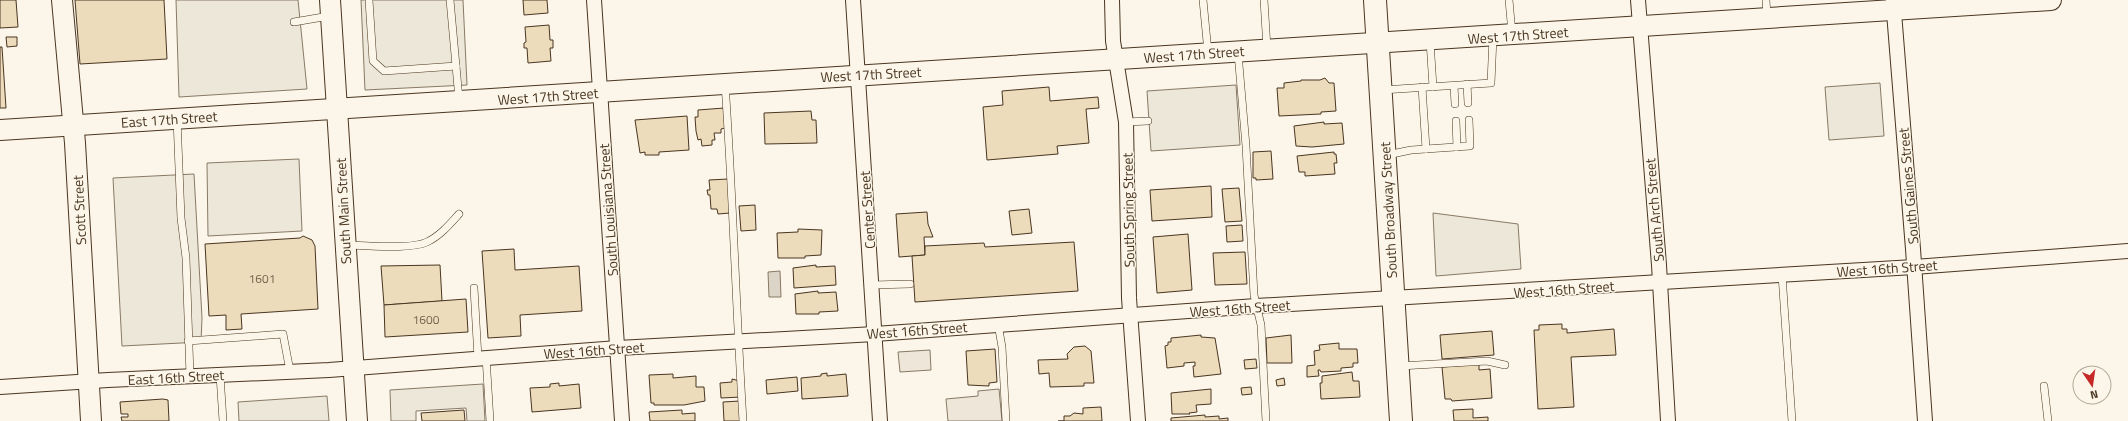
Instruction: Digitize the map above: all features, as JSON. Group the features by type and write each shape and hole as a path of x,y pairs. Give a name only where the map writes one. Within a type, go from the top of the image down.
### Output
{"main road":[{"name":"Scott Street","path":"62,0 74,126 91,421"},
{"name":"South Broadway Street","path":"1375,0 1401,421"},
{"name":"West 17th Street","path":"337,108 1208,52 1430,41 1639,26 1766,9 2051,0"},
{"name":"South Main Street","path":"330,8 357,421"},
{"name":"East 17th Street","path":"0,130 337,108"}],"street":[{"name":"South Louisiana Street","path":"594,0 622,421"},
{"name":"Center Street","path":"853,0 880,421"},
{"name":"South Spring Street","path":"1112,0 1116,59 1126,122 1130,316 1138,421"},
{"name":"South Arch Street","path":"1638,0 1668,421"},
{"name":"South Gaines Street","path":"1893,5 1925,421"},
{"name":"West 16th Street","path":"353,367 618,348 875,334 1256,306 1914,267 2128,251"},
{"name":"East 16th Street","path":"0,388 353,367"}],"lane":[{"path":"369,0 373,62 377,67 384,71 456,66"},
{"path":"450,0 459,101"},
{"path":"1203,0 1208,52"},
{"path":"1264,0 1267,50"},
{"path":"1509,0 1513,35"},
{"path":"294,22 330,8"},
{"path":"1381,90 1491,83 1493,36"},
{"path":"1430,41 1433,87"},
{"path":"1238,51 1256,306 1261,325 1266,421"},
{"path":"725,82 736,255 738,341 743,421"},
{"path":"1467,84 1468,103"},
{"path":"1454,86 1455,104"},
{"path":"1422,87 1426,149"},
{"path":"177,118 181,218 186,258 190,376"},
{"path":"1385,155 1426,149 1470,146 1469,120"},
{"path":"1126,122 1148,121"},
{"path":"1456,121 1457,147"},
{"path":"345,244 401,246 426,242 445,229 459,214"},
{"path":"1782,275 1792,421"},
{"path":"872,285 910,284"},
{"path":"474,288 490,421"},
{"path":"998,324 1002,347 1006,421"},
{"path":"188,341 283,334 290,371"},
{"path":"1398,366 1487,360 1505,365"},
{"path":"220,375 223,421"},
{"path":"2044,386 2048,421"}],"shaded area":[{"path":"176,0 298,0 307,89 179,97"},
{"path":"361,0 463,0 467,85 365,90"},
{"path":"1880,83 1884,136 1829,140 1825,87"},
{"path":"1236,85 1240,145 1151,151 1147,91"},
{"path":"299,159 302,231 208,236 207,163"},
{"path":"194,174 202,318 201,342 122,346 113,178"},
{"path":"1433,213 1518,224 1521,269 1436,276"},
{"path":"780,271 781,297 769,297 768,272"},
{"path":"930,350 931,370 900,372 898,352"},
{"path":"483,384 485,421 467,421 466,408 416,411 416,421 391,421 390,390"},
{"path":"999,389 1002,421 948,421 946,399 978,396 978,391"},
{"path":"327,396 329,421 239,421 238,402"}],"building":[{"path":"0,0 16,0 18,27 0,28"},
{"path":"75,0 164,0 167,59 80,64"},
{"path":"523,0 547,0 548,13 524,15"},
{"path":"549,25 550,40 553,40 553,48 550,48 551,61 528,63 527,48 524,48 524,43 526,42 525,27"},
{"path":"6,37 17,37 17,46 7,47"},
{"path":"0,47 2,47 6,108 0,108"},
{"path":"1325,78 1329,83 1334,83 1336,111 1321,112 1321,114 1279,116 1277,88 1284,88 1284,83 1301,80 1320,80"},
{"path":"1049,87 1050,101 1098,97 1099,108 1086,109 1089,143 1057,146 1058,154 987,160 983,107 1003,105 1002,91"},
{"path":"724,108 725,128 721,129 721,133 714,133 715,140 712,140 712,145 702,146 701,139 698,140 696,131 695,117 698,117 698,110"},
{"path":"811,111 812,120 816,120 817,143 765,144 764,113"},
{"path":"687,116 689,150 659,152 659,155 645,155 645,152 640,153 635,120"},
{"path":"1324,122 1324,124 1342,123 1344,144 1312,147 1296,146 1294,126"},
{"path":"1271,151 1273,179 1256,180 1256,178 1253,178 1253,152"},
{"path":"1334,152 1334,154 1336,154 1337,163 1334,163 1335,174 1305,176 1305,172 1299,172 1297,156"},
{"path":"728,179 730,213 718,214 717,209 711,209 710,195 708,195 707,190 710,190 709,180"},
{"path":"1211,186 1212,217 1152,221 1150,190"},
{"path":"1239,188 1242,221 1225,222 1222,189"},
{"path":"755,205 756,230 741,231 739,206"},
{"path":"1029,209 1032,233 1012,235 1009,211"},
{"path":"927,212 928,224 933,237 924,237 925,255 899,257 896,214"},
{"path":"1242,225 1243,241 1227,242 1226,226"},
{"path":"798,229 822,230 821,255 805,256 805,258 778,258 777,233 798,232"},
{"path":"1188,234 1192,290 1157,293 1153,237"},
{"path":"303,236 312,240 315,246 318,309 241,314 242,329 226,330 226,315 209,316 205,244 300,238"},
{"path":"1074,242 1078,291 915,302 912,256 925,255 925,246 984,243 985,247"},
{"path":"514,249 515,270 579,266 582,311 520,315 521,336 488,338 482,251"},
{"path":"1245,252 1247,284 1215,285 1213,253"},
{"path":"440,265 442,301 384,305 381,266"},
{"path":"816,265 816,267 835,266 836,285 794,288 793,268"},
{"path":"818,291 818,293 836,292 838,311 819,312 819,314 796,314 795,294"},
{"path":"466,299 468,332 385,337 384,305"},
{"path":"1562,324 1562,329 1567,329 1567,333 1614,329 1616,355 1571,357 1574,407 1538,409 1534,330 1539,330 1539,325"},
{"path":"1492,331 1494,355 1442,359 1440,335"},
{"path":"1201,335 1201,337 1215,338 1221,374 1194,377 1193,366 1195,366 1195,362 1184,363 1184,366 1167,368 1165,346 1168,345 1168,342 1171,342 1171,338"},
{"path":"1291,335 1292,363 1267,363 1266,338"},
{"path":"1339,343 1339,349 1357,349 1358,363 1353,363 1353,367 1341,368 1341,371 1321,372 1318,370 1319,376 1307,377 1307,366 1315,365 1314,351 1320,350 1319,345"},
{"path":"1085,346 1091,351 1094,383 1084,383 1084,386 1050,387 1049,373 1039,374 1038,360 1068,359 1067,354 1074,347"},
{"path":"995,349 997,382 989,383 989,386 968,385 966,351"},
{"path":"1256,359 1257,368 1245,369 1244,360"},
{"path":"1479,364 1479,370 1490,369 1492,398 1452,401 1451,399 1445,399 1442,367"},
{"path":"1352,372 1353,381 1359,381 1360,397 1321,399 1320,383 1322,383 1322,376"},
{"path":"827,373 827,376 846,374 848,396 802,399 801,378 821,376 821,374"},
{"path":"673,374 673,378 696,376 696,387 704,387 705,401 684,405 654,405 654,403 651,403 649,375"},
{"path":"797,377 798,391 767,394 766,380"},
{"path":"1284,378 1285,385 1277,386 1276,380"},
{"path":"732,379 740,381 741,397 721,398 720,383 732,382"},
{"path":"559,383 559,386 579,384 581,408 532,412 530,388 550,387 550,384"},
{"path":"1251,387 1252,394 1242,395 1241,388"},
{"path":"1211,389 1211,404 1196,405 1197,412 1189,413 1190,414 1172,414 1171,393"},
{"path":"163,399 168,400 169,421 122,421 121,417 128,417 128,414 121,414 120,402"},
{"path":"740,401 741,421 724,421 723,402"},
{"path":"1101,407 1102,421 1064,421 1064,416 1070,416 1074,413 1083,414 1083,408"},
{"path":"1473,409 1473,418 1488,417 1488,421 1454,421 1453,410"},
{"path":"464,410 465,421 422,421 421,413"},
{"path":"682,410 682,414 695,413 695,421 650,421 649,412"},
{"path":"1205,415 1205,417 1219,416 1219,419 1228,418 1228,421 1171,421 1171,418"}]}
